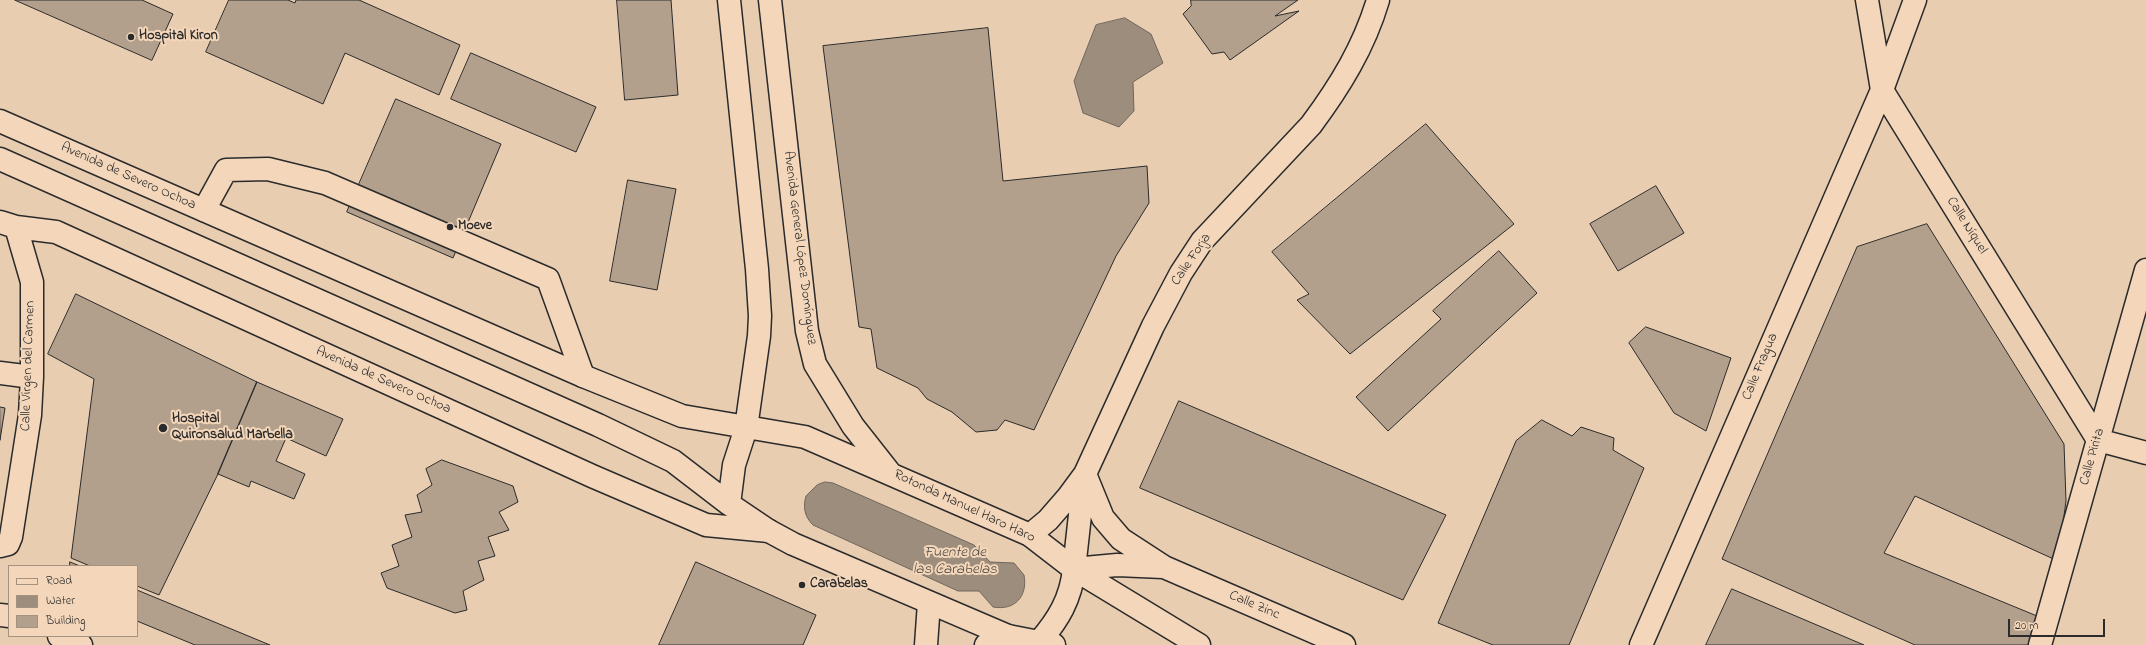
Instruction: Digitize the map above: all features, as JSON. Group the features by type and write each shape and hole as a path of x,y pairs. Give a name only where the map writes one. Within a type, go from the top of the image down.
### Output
{"street":[{"path":"728,0 757,268 760,316 759,336 746,428 734,465 729,504"},
{"name":"Avenida General López Domínguez","path":"770,0 807,330 815,364 853,426 890,474"},
{"name":"Calle Forja","path":"1030,535 1048,520 1068,497 1084,474 1153,326 1181,273 1202,241 1311,125 1326,105 1344,79 1366,34 1378,0"},
{"name":"Calle Níquel","path":"1867,0 1882,90 2098,440"},
{"path":"1882,90 1915,0"},
{"name":"Calle Fragua","path":"1641,645 1882,90"},
{"name":"Avenida de Severo Ochoa","path":"0,121 583,376 682,416 746,428"},
{"path":"0,159 598,425 673,461 729,504 769,531 793,544 1010,640"},
{"path":"204,210 226,170 268,169 325,183 548,279 583,376"},
{"name":"Avenida de Severo Ochoa","path":"8,225 56,232 592,476 706,525 769,531"},
{"name":"Calle Virgen del Carmen","path":"0,546 8,544 11,537 30,415 32,377 32,282 8,225"},
{"name":"Calle Pirita","path":"2040,645 2146,270"},
{"path":"0,373 32,377"},
{"name":"Rotonda Manuel Haro Haro","path":"746,428 805,437 1030,535 1074,569 1199,645"},
{"path":"2098,440 2146,453"},
{"path":"986,645 1010,640 1047,644 1055,624 1068,601 1074,569 1084,474"},
{"name":"Calle Zinc","path":"1084,474 1103,518 1121,539 1164,567 1344,645"},
{"name":"Calle Zinc","path":"1074,569 1117,565 1164,567"},
{"path":"926,645 929,603"},
{"path":"61,637 81,645"}],"water":[{"path":"1125,18 1151,34 1163,63 1133,82 1134,111 1119,127 1083,113 1074,81 1096,25"},
{"name":"Fuente de las Carabelas","path":"825,482 833,483 974,545 990,562 1014,563 1024,575 1025,583 1022,595 1014,604 1008,607 993,607 979,591 958,591 813,525 805,511 806,496 817,485"}],"building":[{"name":"Hospital Kiron","path":"15,0 142,0 173,14 152,60"},
{"path":"229,0 288,0 295,3 296,0 359,0 460,45 439,95 345,53 323,104 206,52"},
{"path":"617,0 671,0 678,95 625,100"},
{"path":"1191,0 1298,0 1275,16 1299,11 1230,60 1224,52 1212,54 1183,14 1191,6"},
{"path":"988,28 1003,181 1147,166 1149,203 1116,256 1034,430 1005,420 997,430 976,432 952,412 927,399 918,388 877,368 871,329 859,327 823,46"},
{"path":"471,53 596,107 576,152 451,99"},
{"path":"396,99 501,144 453,258 347,212"},
{"path":"1426,124 1514,224 1350,354 1297,300 1309,294 1272,252"},
{"path":"628,180 676,189 657,290 610,281"},
{"path":"1656,186 1684,233 1618,271 1590,224"},
{"path":"1927,224 2064,444 2066,501 2058,561 1915,496 1884,553 2037,616 2029,645 1915,645 1722,559 1857,247"},
{"path":"1499,251 1537,293 1388,431 1356,397 1441,319 1433,311"},
{"name":"Hospital Quironsalud Marbella","path":"76,294 257,382 218,474 159,595 138,586 138,565 88,565 71,558 94,379 48,354"},
{"path":"1646,327 1731,358 1706,431 1674,413 1629,343"},
{"path":"257,382 343,419 326,456 286,438 276,461 305,474 294,499 251,481 249,487 218,474"},
{"path":"1179,401 1446,515 1403,600 1140,488"},
{"path":"0,407 5,408 0,440"},
{"path":"1542,420 1572,436 1581,427 1614,438 1613,450 1644,468 1569,645 1493,645 1438,623 1516,441"},
{"path":"442,460 513,486 518,502 499,512 509,530 488,537 495,556 478,561 484,580 463,591 467,610 455,613 387,588 381,573 399,566 392,545 412,537 405,515 422,512 417,495 432,485 426,469"},
{"path":"70,562 78,565 70,565"},
{"path":"696,562 816,615 803,645 659,645"},
{"path":"1732,589 1864,645 1706,645"},
{"path":"138,590 270,645 195,645 138,621"}],"place":[{"name":"Hospital Kiron","path":"131,37"},
{"name":"Moeve","path":"450,227"},
{"name":"Hospital Quironsalud Marbella","path":"163,428"},
{"name":"Carabelas","path":"802,585"}]}
